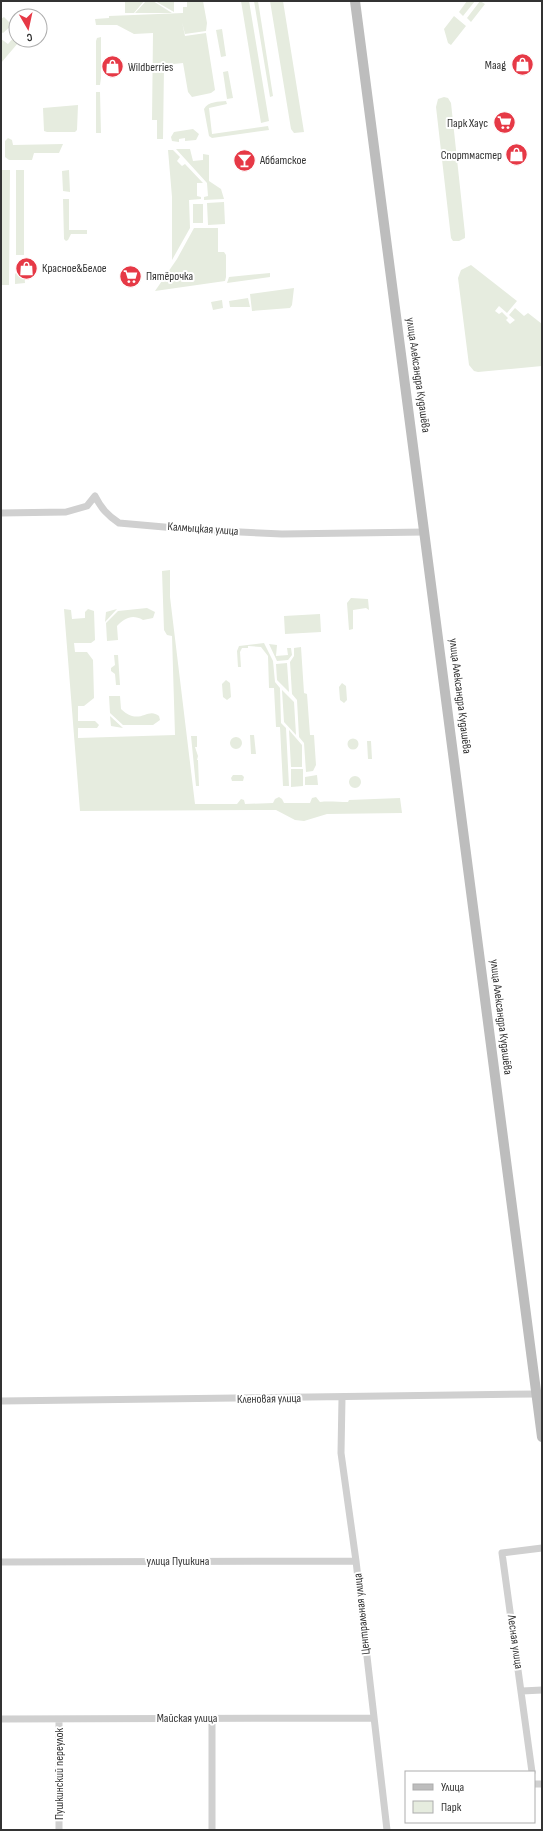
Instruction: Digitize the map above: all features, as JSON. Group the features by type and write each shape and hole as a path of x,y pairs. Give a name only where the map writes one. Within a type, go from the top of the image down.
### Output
{"main road":[{"name":"улица Александра Кудашёва","path":"355,1 542,1438"}],"street":[{"name":"Калмыцкая улица","path":"1,513 66,512 87,506 95,496 100,507 119,523 198,530 282,534 425,532"},
{"name":"Кленовая улица","path":"1,1401 342,1398 536,1394"},
{"name":"Центральная улица","path":"342,1398 341,1453 356,1561 387,1830"},
{"name":"Лесная улица","path":"532,1771 502,1553 542,1548"},
{"name":"улица Пушкина","path":"1,1562 356,1561"},
{"path":"522,1691 542,1690"},
{"path":"212,1718 212,1830"},
{"name":"Майская улица","path":"1,1719 374,1718"},
{"name":"Пушкинский переулок","path":"59,1719 59,1830"}],"green space":[{"path":"125,1 144,1 134,13 125,13"},
{"path":"146,1 153,1 172,13 135,13"},
{"path":"155,1 174,1 174,12"},
{"path":"187,1 203,1 207,23 206,31 185,34 182,22 185,36 206,33 215,90 211,93 192,97 188,92 183,63 164,65 163,139 157,139 157,120 152,120 153,33 134,34 117,25 96,25 95,19 109,18 109,16 183,13 183,7 187,7"},
{"path":"241,1 249,1 269,121 261,123"},
{"path":"254,1 258,1 273,96 270,97"},
{"path":"270,1 283,1 304,132 294,133 291,129"},
{"path":"467,1 475,1 463,16 459,12"},
{"path":"480,1 485,4 471,22 467,18"},
{"path":"454,16 466,26 451,45 448,43 444,29"},
{"path":"4,17 8,21 8,29 3,33 1,32 1,19"},
{"path":"222,29 226,56 221,57 216,30"},
{"path":"101,37 101,78 100,85 96,85 96,41 97,38"},
{"path":"1,39 8,44 8,48 14,48 1,63"},
{"path":"228,71 233,98 227,99 223,72"},
{"path":"96,92 100,92 101,133 96,133"},
{"path":"444,97 448,98 451,103 465,234 465,238 459,241 453,241 451,238 436,107 438,99"},
{"path":"226,101 227,104 209,108 212,134 268,126 269,130 212,138 209,136 204,109 211,103"},
{"path":"78,105 77,130 75,132 44,131 43,108"},
{"path":"193,129 199,134 196,140 185,141 185,138 179,139 179,142 172,141 171,137 174,132"},
{"path":"8,138 12,140 13,145 63,144 59,153 34,153 32,160 9,160 5,157 5,141"},
{"path":"176,149 190,149 193,161 203,160 203,154 209,155 209,181 221,189 224,199 204,200 204,197 208,196 207,183"},
{"path":"168,150 173,150 180,157 177,161 182,166 185,164 203,183 197,183 197,196 201,197 201,199 189,200 190,228 172,260 172,197"},
{"path":"1,170 10,170 9,285 1,285"},
{"path":"16,170 24,170 24,255 16,255"},
{"path":"69,170 70,192 63,191 62,171"},
{"path":"63,199 69,199 69,230 87,230 87,234 71,234 68,240 66,241 64,239"},
{"path":"224,202 225,224 208,225 207,203"},
{"path":"193,204 203,204 203,223 193,223"},
{"path":"194,228 218,228 218,252 224,252 226,255 225,281 155,291 177,259"},
{"path":"471,265 517,301 507,313 499,306 495,311 499,314 502,312 508,318 506,320 510,324 515,320 509,315 515,308 524,316 528,313 542,324 542,366 478,372 474,371 469,365 458,278 461,270"},
{"path":"24,271 25,283 15,284 15,274 17,272"},
{"path":"270,273 270,277 227,283 229,277"},
{"path":"294,288 292,305 290,308 252,311 250,294"},
{"path":"248,298 250,307 230,307 229,301"},
{"path":"222,300 223,308 213,310 211,302"},
{"path":"170,570 170,597 195,804 237,804 241,799 244,800 245,804 273,803 275,799 279,797 284,803 310,803 312,798 316,797 320,802 348,802 349,800 400,798 402,813 327,814 304,821 295,820 276,810 80,811 64,609 71,610 72,619 85,618 85,612 88,609 94,611 95,640 91,643 74,643 75,652 87,652 93,660 94,698 84,706 78,706 78,721 95,721 99,725 97,728 78,728 78,738 175,735 172,636 167,635 164,630 162,571"},
{"path":"351,598 368,599 369,610 366,608 353,610 353,629 349,630 347,603"},
{"path":"147,608 155,612 153,618 143,620 132,617 126,619 117,626 118,640 107,641 106,623 118,611"},
{"path":"117,609 105,622 106,612"},
{"path":"320,614 321,632 285,634 284,616"},
{"path":"264,643 273,661 275,682 280,688 281,723 286,728 289,786 283,786 280,727 276,727 274,688 269,688 268,656 261,647 248,646 248,648 242,648 240,652 241,667 238,667 237,651 239,646"},
{"path":"269,644 277,645 276,656 288,655 287,648 291,648 292,655 288,660 277,661"},
{"path":"301,647 304,693 307,694 310,735 314,735 316,765 313,771 306,772 304,743 299,737 297,700 292,694 290,662 294,656 294,648"},
{"path":"114,655 118,655 120,685 116,685 115,674 111,671 111,668 115,665"},
{"path":"287,663 289,692 277,680 276,664"},
{"path":"226,680 230,683 231,697 227,700 223,697 222,684"},
{"path":"342,683 346,686 347,700 344,703 340,700 339,687"},
{"path":"282,690 294,702 296,735 284,722"},
{"path":"109,696 120,696 121,709 128,714 138,716 151,713 159,716 160,720 153,725 123,725 110,713"},
{"path":"110,716 123,728 111,726"},
{"path":"289,730 302,745 302,767 291,767"},
{"path":"250,735 254,735 256,754 251,754"},
{"path":"191,736 197,736 197,747 195,747 198,756 199,786 196,786"},
{"path":"236,737 240,739 242,743 240,747 236,749 232,747 230,743 232,739"},
{"path":"353,738 357,740 359,744 357,748 353,750 349,748 347,744 349,740"},
{"path":"367,741 371,741 372,759 368,759"},
{"path":"291,769 303,769 303,786 291,787"},
{"path":"233,775 242,775 244,777 243,781 232,781 231,778"},
{"path":"317,775 318,785 305,785 305,777"},
{"path":"355,776 359,778 361,782 359,786 355,788 351,786 349,782 351,778"}],"place":[{"name":"Maag","path":"522,65"},
{"name":"Wildberries","path":"112,67"},
{"name":"Парк Хаус","path":"504,123"},
{"name":"Спортмастер","path":"517,155"},
{"name":"Аббатское","path":"244,160"},
{"name":"Красное&Белое","path":"27,268"},
{"name":"Пятёрочка","path":"130,276"}]}
